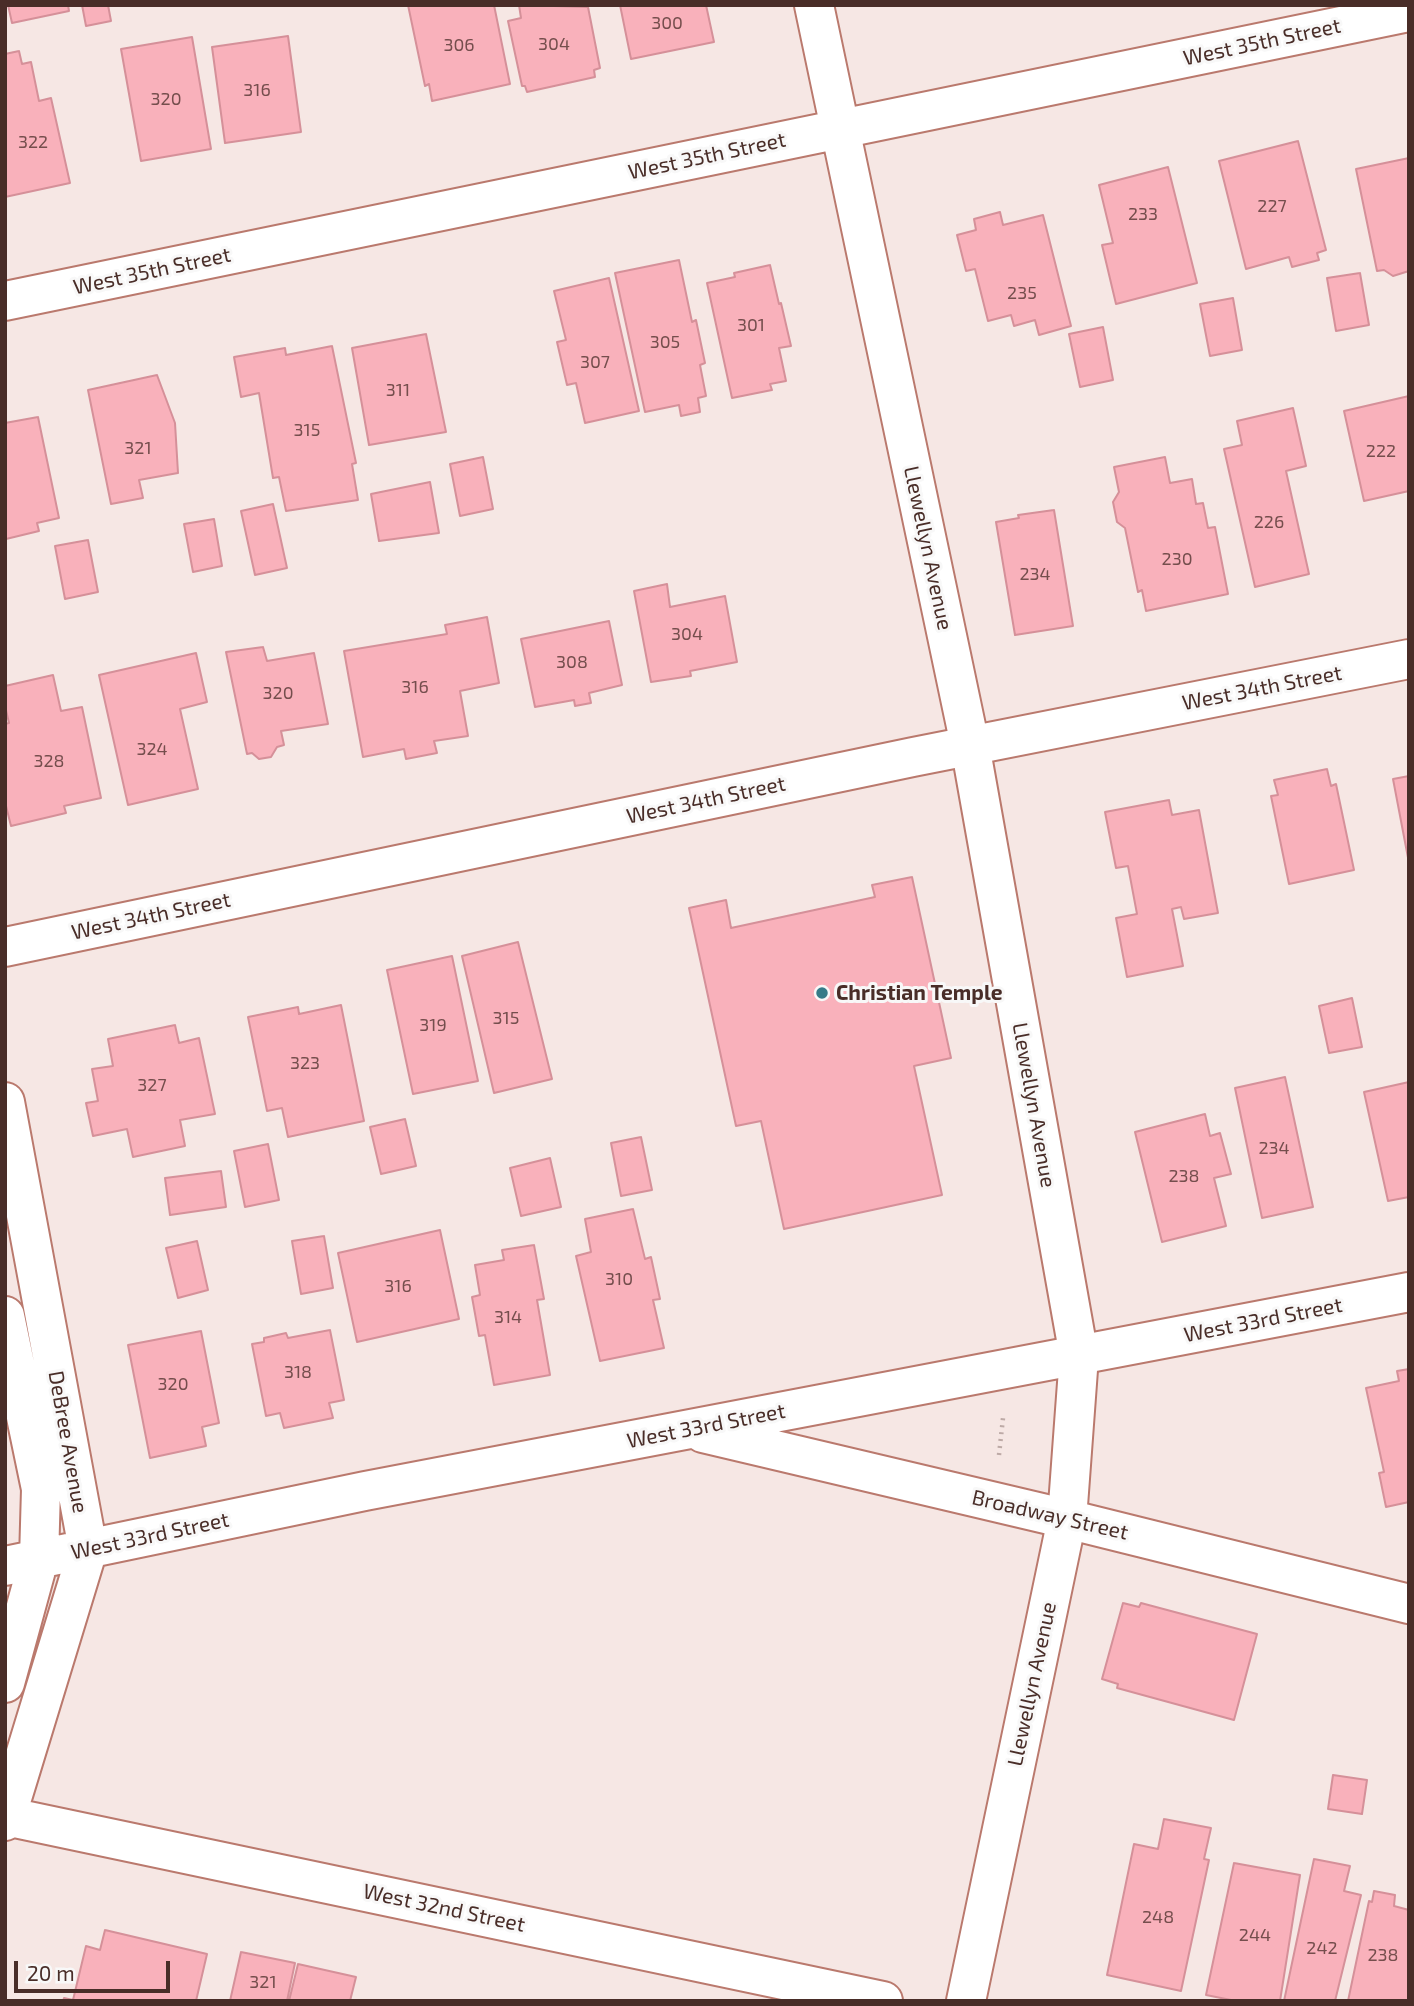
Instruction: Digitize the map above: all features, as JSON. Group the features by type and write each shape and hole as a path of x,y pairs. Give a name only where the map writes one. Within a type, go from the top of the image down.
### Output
{"street":[{"name":"Llewellyn Avenue","path":"814,5 970,745 1079,1356 1067,1519 966,2001"},
{"name":"West 35th Street","path":"5,301 1409,12"},
{"name":"West 34th Street","path":"5,947 970,745 1409,659"},
{"name":"DeBree Avenue","path":"5,1102 88,1549 6,1818"},
{"name":"West 33rd Street","path":"22,1563 365,1492 1409,1292"},
{"name":"DeBree Avenue","path":"5,1316 41,1489 22,1563 5,1683"},
{"name":"Broadway Street","path":"690,1430 1067,1519 1409,1604"},
{"path":"5,1810 6,1818"},
{"name":"West 32nd Street","path":"6,1818 883,2001"}],"path":[{"path":"999,1455 1004,1416"}],"building":[{"path":"8,5 68,5 69,11 12,23"},
{"path":"82,5 108,5 111,21 86,26"},
{"path":"408,5 494,5 510,84 432,101 429,84 425,86"},
{"path":"519,5 588,7 600,68 594,70 595,77 527,92 525,86 522,86 508,21 521,18"},
{"path":"620,5 706,5 714,42 631,59"},
{"path":"288,36 301,132 225,143 212,47"},
{"path":"192,37 211,149 141,161 121,49"},
{"path":"19,51 22,64 31,62 39,101 51,98 70,183 5,197 5,54"},
{"path":"1298,141 1326,250 1317,253 1319,260 1292,267 1289,257 1246,269 1219,161"},
{"path":"1409,158 1409,271 1393,276 1384,270 1377,271 1356,169"},
{"path":"1168,167 1197,283 1116,304 1102,245 1113,243 1099,185"},
{"path":"1000,212 1003,225 1043,215 1071,326 1039,335 1035,320 1014,326 1011,315 988,321 975,269 966,271 957,235 976,230 974,219"},
{"path":"679,260 692,322 696,320 705,363 700,365 706,396 698,398 700,412 681,416 679,405 645,412 615,273"},
{"path":"770,265 791,346 779,348 786,381 770,384 772,390 732,398 707,283 735,277 734,273"},
{"path":"1360,273 1369,325 1336,331 1327,278"},
{"path":"609,278 639,411 585,423 576,383 567,385 557,342 566,340 554,291"},
{"path":"1233,298 1242,350 1210,356 1200,304"},
{"path":"1103,327 1113,380 1080,387 1069,334"},
{"path":"426,334 446,432 369,445 352,348"},
{"path":"332,346 356,463 352,464 358,500 286,511 279,477 273,478 259,393 241,397 234,357 285,348 286,355"},
{"path":"157,375 175,423 178,473 139,480 143,498 111,504 88,390"},
{"path":"1409,396 1409,491 1364,501 1344,411"},
{"path":"1293,408 1306,466 1286,471 1309,574 1255,587 1224,449 1242,445 1237,421"},
{"path":"38,417 59,518 37,523 39,531 6,539 5,423"},
{"path":"483,457 493,509 460,516 450,464"},
{"path":"1165,457 1170,483 1192,479 1196,504 1203,503 1208,528 1215,527 1228,594 1146,611 1142,590 1138,592 1125,528 1117,522 1113,502 1119,492 1114,467"},
{"path":"430,482 439,533 379,541 371,494"},
{"path":"273,504 287,568 255,575 241,511"},
{"path":"1054,510 1073,626 1015,635 996,522 1019,518 1018,515"},
{"path":"214,519 222,566 193,572 184,524"},
{"path":"88,540 98,592 65,599 55,546"},
{"path":"667,584 670,607 725,596 737,662 690,671 691,676 651,682 634,591"},
{"path":"487,617 499,683 460,691 468,736 434,741 437,753 406,759 404,749 363,757 344,651 447,634 445,625"},
{"path":"609,621 622,685 589,693 591,703 575,706 574,700 535,707 521,639"},
{"path":"263,647 267,661 314,653 328,724 281,731 284,745 277,747 271,757 259,759 252,753 247,754 226,652"},
{"path":"196,653 207,702 180,709 198,789 128,805 99,675"},
{"path":"53,675 61,711 82,707 101,798 64,806 66,813 11,826 5,802 5,724 9,723 5,706 5,686"},
{"path":"1327,769 1331,786 1336,784 1354,870 1289,884 1271,796 1278,795 1274,780"},
{"path":"1409,776 1409,863 1393,779"},
{"path":"1169,800 1172,815 1199,810 1218,913 1184,919 1181,907 1172,909 1183,966 1127,977 1116,918 1137,914 1128,866 1116,868 1105,812"},
{"name":"Christian Temple","path":"912,877 951,1058 914,1066 942,1195 784,1229 761,1121 736,1126 689,908 726,900 731,928 875,897 872,885"},
{"path":"518,942 552,1079 494,1093 462,956"},
{"path":"452,956 478,1081 413,1094 387,970"},
{"path":"1352,998 1362,1047 1329,1053 1319,1006"},
{"path":"341,1005 364,1121 288,1137 282,1108 267,1111 248,1017 298,1007 299,1014"},
{"path":"175,1025 179,1043 199,1038 215,1114 180,1120 185,1146 133,1157 127,1129 93,1136 86,1103 98,1101 92,1069 113,1066 108,1039"},
{"path":"1285,1077 1313,1207 1262,1218 1235,1088"},
{"path":"1409,1082 1409,1197 1388,1201 1364,1092"},
{"path":"1205,1114 1210,1136 1220,1133 1231,1174 1214,1178 1226,1226 1162,1242 1135,1132"},
{"path":"405,1119 416,1166 381,1174 370,1127"},
{"path":"641,1137 652,1190 621,1196 611,1143"},
{"path":"268,1144 279,1200 245,1207 234,1151"},
{"path":"550,1158 561,1207 521,1216 510,1168"},
{"path":"221,1171 226,1207 170,1215 165,1178"},
{"path":"633,1209 645,1259 651,1257 660,1299 653,1300 664,1348 600,1361 576,1256 591,1252 585,1219"},
{"path":"440,1230 459,1319 357,1342 338,1253"},
{"path":"324,1236 333,1288 301,1294 292,1241"},
{"path":"197,1241 208,1290 178,1298 166,1248"},
{"path":"534,1245 544,1299 537,1300 550,1375 494,1385 485,1335 479,1336 472,1297 480,1295 475,1265 504,1260 502,1250"},
{"path":"330,1330 344,1400 329,1403 333,1418 284,1428 280,1413 266,1416 252,1344 286,1333 288,1338"},
{"path":"201,1331 219,1423 202,1427 206,1446 150,1458 128,1345"},
{"path":"1409,1369 1409,1502 1386,1507 1379,1473 1384,1472 1366,1388 1399,1381 1397,1371"},
{"path":"1123,1603 1139,1607 1141,1603 1257,1634 1234,1720 1117,1688 1118,1684 1102,1679"},
{"path":"1333,1775 1367,1780 1362,1814 1328,1809"},
{"path":"1164,1819 1211,1828 1204,1859 1209,1860 1181,1991 1107,1975 1134,1844 1158,1849"},
{"path":"1314,1859 1350,1866 1344,1891 1361,1895 1335,2001 1284,2001"},
{"path":"1234,1863 1300,1875 1280,2001 1236,2001 1206,1995"},
{"path":"1374,1891 1395,1895 1394,1906 1409,1910 1409,2001 1348,2001 1369,1901 1372,1902"},
{"path":"105,1930 207,1954 196,2001 63,2001 64,1998 73,2000 86,1946 100,1950"},
{"path":"241,1952 295,1963 287,2001 230,2001"},
{"path":"298,1964 356,1977 350,2001 289,2001"}],"place":[{"name":"Christian Temple","path":"822,993"}]}
